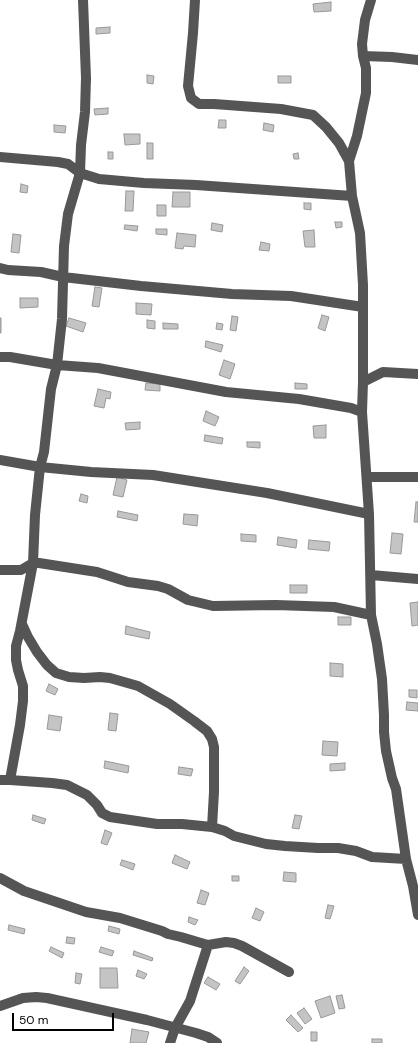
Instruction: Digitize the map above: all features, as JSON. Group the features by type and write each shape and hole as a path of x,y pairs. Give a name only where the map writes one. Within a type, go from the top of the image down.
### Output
{"street":[{"path":"83,0 86,78 80,173 68,214 64,246 62,319 57,365 51,389 44,452 40,467 35,515 33,563 22,624 16,646 16,660 23,686 23,701 20,725 5,780 67,785 86,795 102,813 110,817 158,824 182,824 212,827 234,836 266,844 291,847 338,848 356,851 372,857 406,860"},
{"path":"195,0 188,86 191,98 199,104 221,104 281,109 313,114 326,126 339,142 349,161"},
{"path":"371,0 365,20 362,44 366,68 366,93 357,136 349,161 352,196 360,233 363,285 362,412 370,514 372,615 382,679 386,751 396,789 406,860 418,913"},
{"path":"363,56 418,60"},
{"path":"0,157 68,164 80,173 99,179 352,196"},
{"path":"0,268 8,270 41,272 63,277 141,286 232,294 291,296 363,307"},
{"path":"0,357 10,357 57,365 98,368 226,392 299,398 351,408 362,412"},
{"path":"363,382 383,372 418,374"},
{"path":"0,460 40,467 91,472 152,475 267,493 370,514"},
{"path":"367,477 418,477"},
{"path":"0,570 21,570 33,563 39,563 97,572 128,582 168,588 188,600 213,606 334,606 372,615"},
{"path":"371,575 418,578"},
{"path":"22,624 37,652 47,665 56,673 69,677 110,678 138,686 170,704 207,731 212,739 214,747 212,827"},
{"path":"0,878 24,891 86,912 120,918 168,934 208,944 226,942 234,943 289,972"},
{"path":"170,1043 175,1028 190,1001 208,944"},
{"path":"0,1006 23,998 36,997 101,1009 196,1033 208,1037 217,1043"}],"building":[{"path":"331,2 331,11 314,12 313,4"},
{"path":"110,27 110,33 96,34 96,28"},
{"path":"147,75 154,76 153,84 147,83"},
{"path":"278,76 291,76 291,83 278,83"},
{"path":"108,108 108,114 95,115 94,109"},
{"path":"219,120 226,120 226,128 218,128"},
{"path":"264,123 274,125 273,132 263,130"},
{"path":"54,125 66,126 65,133 54,132"},
{"path":"124,134 140,134 140,144 125,145"},
{"path":"147,143 153,143 153,159 147,159"},
{"path":"108,152 113,152 113,159 108,159"},
{"path":"298,153 299,159 294,159 293,154"},
{"path":"21,184 28,186 27,193 20,192"},
{"path":"126,191 134,191 133,211 125,211"},
{"path":"173,192 190,192 190,207 172,207"},
{"path":"304,203 311,203 311,210 304,209"},
{"path":"157,205 166,205 166,216 157,216"},
{"path":"335,222 342,222 342,227 336,228"},
{"path":"212,223 223,225 222,232 211,230"},
{"path":"125,225 138,226 137,231 124,229"},
{"path":"156,229 167,229 167,235 156,234"},
{"path":"314,230 315,247 305,247 303,231"},
{"path":"177,233 196,235 195,247 184,246 183,249 175,248"},
{"path":"13,234 21,235 19,253 11,252"},
{"path":"261,242 270,244 269,251 259,250"},
{"path":"95,287 102,288 99,307 92,306"},
{"path":"20,298 38,298 38,307 20,308"},
{"path":"136,303 152,304 151,315 136,314"},
{"path":"322,315 329,317 325,331 318,328"},
{"path":"232,316 238,317 236,331 230,330"},
{"path":"1,318 1,333 0,333"},
{"path":"69,318 86,323 83,332 66,326"},
{"path":"147,320 155,321 155,329 147,328"},
{"path":"163,323 178,324 178,329 163,329"},
{"path":"217,323 223,324 222,330 216,329"},
{"path":"206,341 223,345 221,352 205,347"},
{"path":"224,360 235,364 230,379 219,375"},
{"path":"146,383 160,384 160,391 145,390"},
{"path":"295,383 307,384 307,389 295,389"},
{"path":"98,389 111,392 110,399 106,398 104,408 94,406"},
{"path":"206,411 219,417 215,426 203,421"},
{"path":"140,422 140,429 126,430 125,423"},
{"path":"326,425 326,438 314,438 313,426"},
{"path":"205,435 223,438 222,444 204,441"},
{"path":"247,442 260,442 260,448 247,447"},
{"path":"117,477 127,480 123,497 113,495"},
{"path":"81,494 88,496 87,503 79,501"},
{"path":"416,502 418,502 418,522 414,522"},
{"path":"118,511 138,515 137,521 117,517"},
{"path":"184,514 198,515 197,526 183,524"},
{"path":"392,533 403,534 401,554 390,553"},
{"path":"241,534 256,535 256,542 241,541"},
{"path":"278,537 297,540 296,548 277,545"},
{"path":"309,540 330,542 329,551 308,549"},
{"path":"290,585 307,585 307,593 290,593"},
{"path":"418,602 418,625 412,626 410,603"},
{"path":"338,617 351,617 351,625 338,625"},
{"path":"126,626 150,632 149,639 125,634"},
{"path":"330,663 343,664 343,677 330,676"},
{"path":"49,684 58,689 55,695 46,691"},
{"path":"409,690 417,690 417,698 409,697"},
{"path":"407,702 418,703 418,711 406,710"},
{"path":"110,713 118,714 116,731 108,730"},
{"path":"49,715 62,717 60,731 47,729"},
{"path":"323,741 338,742 337,756 322,755"},
{"path":"105,761 129,766 128,773 104,768"},
{"path":"345,763 345,770 330,771 330,764"},
{"path":"179,767 193,769 191,776 178,774"},
{"path":"33,815 46,819 44,824 32,820"},
{"path":"295,815 302,816 299,829 292,828"},
{"path":"105,830 112,833 107,845 101,843"},
{"path":"175,855 190,862 187,869 172,863"},
{"path":"122,860 135,864 133,870 120,865"},
{"path":"284,872 296,873 296,882 283,881"},
{"path":"232,876 239,876 239,881 232,881"},
{"path":"201,890 209,893 205,905 197,903"},
{"path":"328,905 334,906 330,919 325,918"},
{"path":"256,908 264,912 260,921 252,918"},
{"path":"189,917 198,920 195,925 188,922"},
{"path":"9,925 25,929 24,934 8,930"},
{"path":"109,926 120,929 119,934 108,931"},
{"path":"67,937 75,938 74,944 66,943"},
{"path":"51,947 64,953 62,958 49,951"},
{"path":"101,947 114,951 112,956 99,952"},
{"path":"134,951 153,958 152,961 133,955"},
{"path":"244,967 249,971 240,984 235,981"},
{"path":"100,968 117,968 118,988 100,988"},
{"path":"138,970 147,974 144,979 136,976"},
{"path":"76,973 82,974 80,984 75,983"},
{"path":"208,977 220,984 216,990 204,983"},
{"path":"342,995 345,1008 339,1009 336,996"},
{"path":"330,996 335,1013 321,1018 315,1001"},
{"path":"304,1008 312,1019 305,1024 297,1013"},
{"path":"291,1015 303,1028 298,1032 286,1020"},
{"path":"132,1029 149,1032 146,1043 130,1043"},
{"path":"311,1032 317,1032 317,1041 311,1041"},
{"path":"372,1039 382,1039 382,1043 372,1043"}]}
